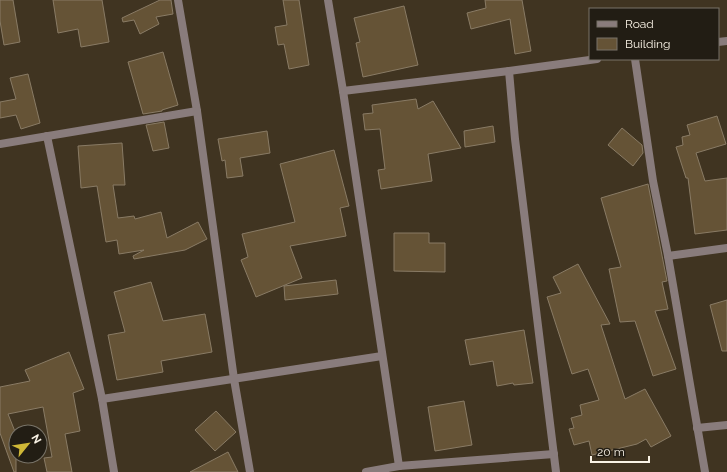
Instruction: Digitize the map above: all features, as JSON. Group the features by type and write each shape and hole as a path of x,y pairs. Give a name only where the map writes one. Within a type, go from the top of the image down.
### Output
{"street":[{"path":"178,0 197,111 234,379 250,472"},
{"path":"328,0 399,466"},
{"path":"343,91 590,60"},
{"path":"635,60 653,181 668,256 705,472"},
{"path":"509,71 516,147 556,472"},
{"path":"0,144 197,111"},
{"path":"47,136 102,399 114,472"},
{"path":"668,256 727,248"},
{"path":"102,399 382,356"},
{"path":"697,428 727,425"},
{"path":"366,472 399,466 554,454"}],"building":[{"path":"0,0 13,0 20,42 4,45 0,21"},
{"path":"53,0 102,0 109,42 81,47 78,29 58,33"},
{"path":"160,0 171,0 173,14 156,17 159,24 140,34 134,20 123,22 122,18"},
{"path":"283,0 299,0 309,65 289,69 284,44 278,45 275,27 287,25"},
{"path":"485,0 522,0 531,51 515,54 510,19 471,29 467,13 486,8"},
{"path":"404,6 418,65 363,77 356,43 360,42 354,18"},
{"path":"163,52 178,105 162,111 143,114 128,62"},
{"path":"28,74 40,123 21,129 16,115 0,118 0,102 16,99 10,78"},
{"path":"416,99 418,109 433,101 461,148 428,154 432,181 381,189 378,170 385,169 380,129 365,130 363,114 373,113 372,105"},
{"path":"717,116 726,144 696,153 705,181 727,178 727,230 695,234 688,178 686,178 676,147 683,145 682,137 690,135 687,125"},
{"path":"164,122 169,148 153,151 146,125"},
{"path":"493,126 495,142 465,147 464,131"},
{"path":"622,128 642,145 643,153 633,166 608,145"},
{"path":"267,131 270,153 240,158 243,176 227,178 225,160 222,161 218,139"},
{"path":"122,143 125,185 113,185 118,218 134,216 135,219 161,212 167,238 198,222 207,239 185,250 134,259 133,256 144,250 119,254 117,240 106,242 97,186 81,188 78,146"},
{"path":"334,150 349,206 340,208 346,236 290,246 302,278 256,297 241,260 248,257 242,234 295,222 280,164"},
{"path":"648,184 667,281 662,282 668,309 655,311 676,369 653,376 635,321 620,322 609,269 621,267 601,198"},
{"path":"394,233 429,233 429,243 445,243 445,272 394,271"},
{"path":"578,264 610,324 601,325 625,399 645,389 671,436 651,447 646,439 637,444 592,455 589,441 574,445 569,429 574,428 571,418 582,415 580,405 599,400 588,369 572,374 547,297 561,293 553,277"},
{"path":"336,280 338,294 285,300 284,286"},
{"path":"151,282 163,321 205,314 212,352 161,361 163,372 117,380 108,335 125,332 114,292"},
{"path":"727,300 727,351 722,351 710,305"},
{"path":"524,330 533,383 514,385 513,383 497,386 493,361 470,365 465,340"},
{"path":"69,352 84,389 73,393 80,431 65,434 72,472 47,472 45,464 48,464 48,458 52,457 48,435 48,424 46,424 43,407 8,414 12,424 8,424 8,455 0,433 0,387 30,381 25,370"},
{"path":"464,401 472,445 435,451 428,407"},
{"path":"216,411 236,432 215,451 195,430"},
{"path":"228,452 238,472 190,472"},
{"path":"11,464 16,464 16,472 14,472"}]}
